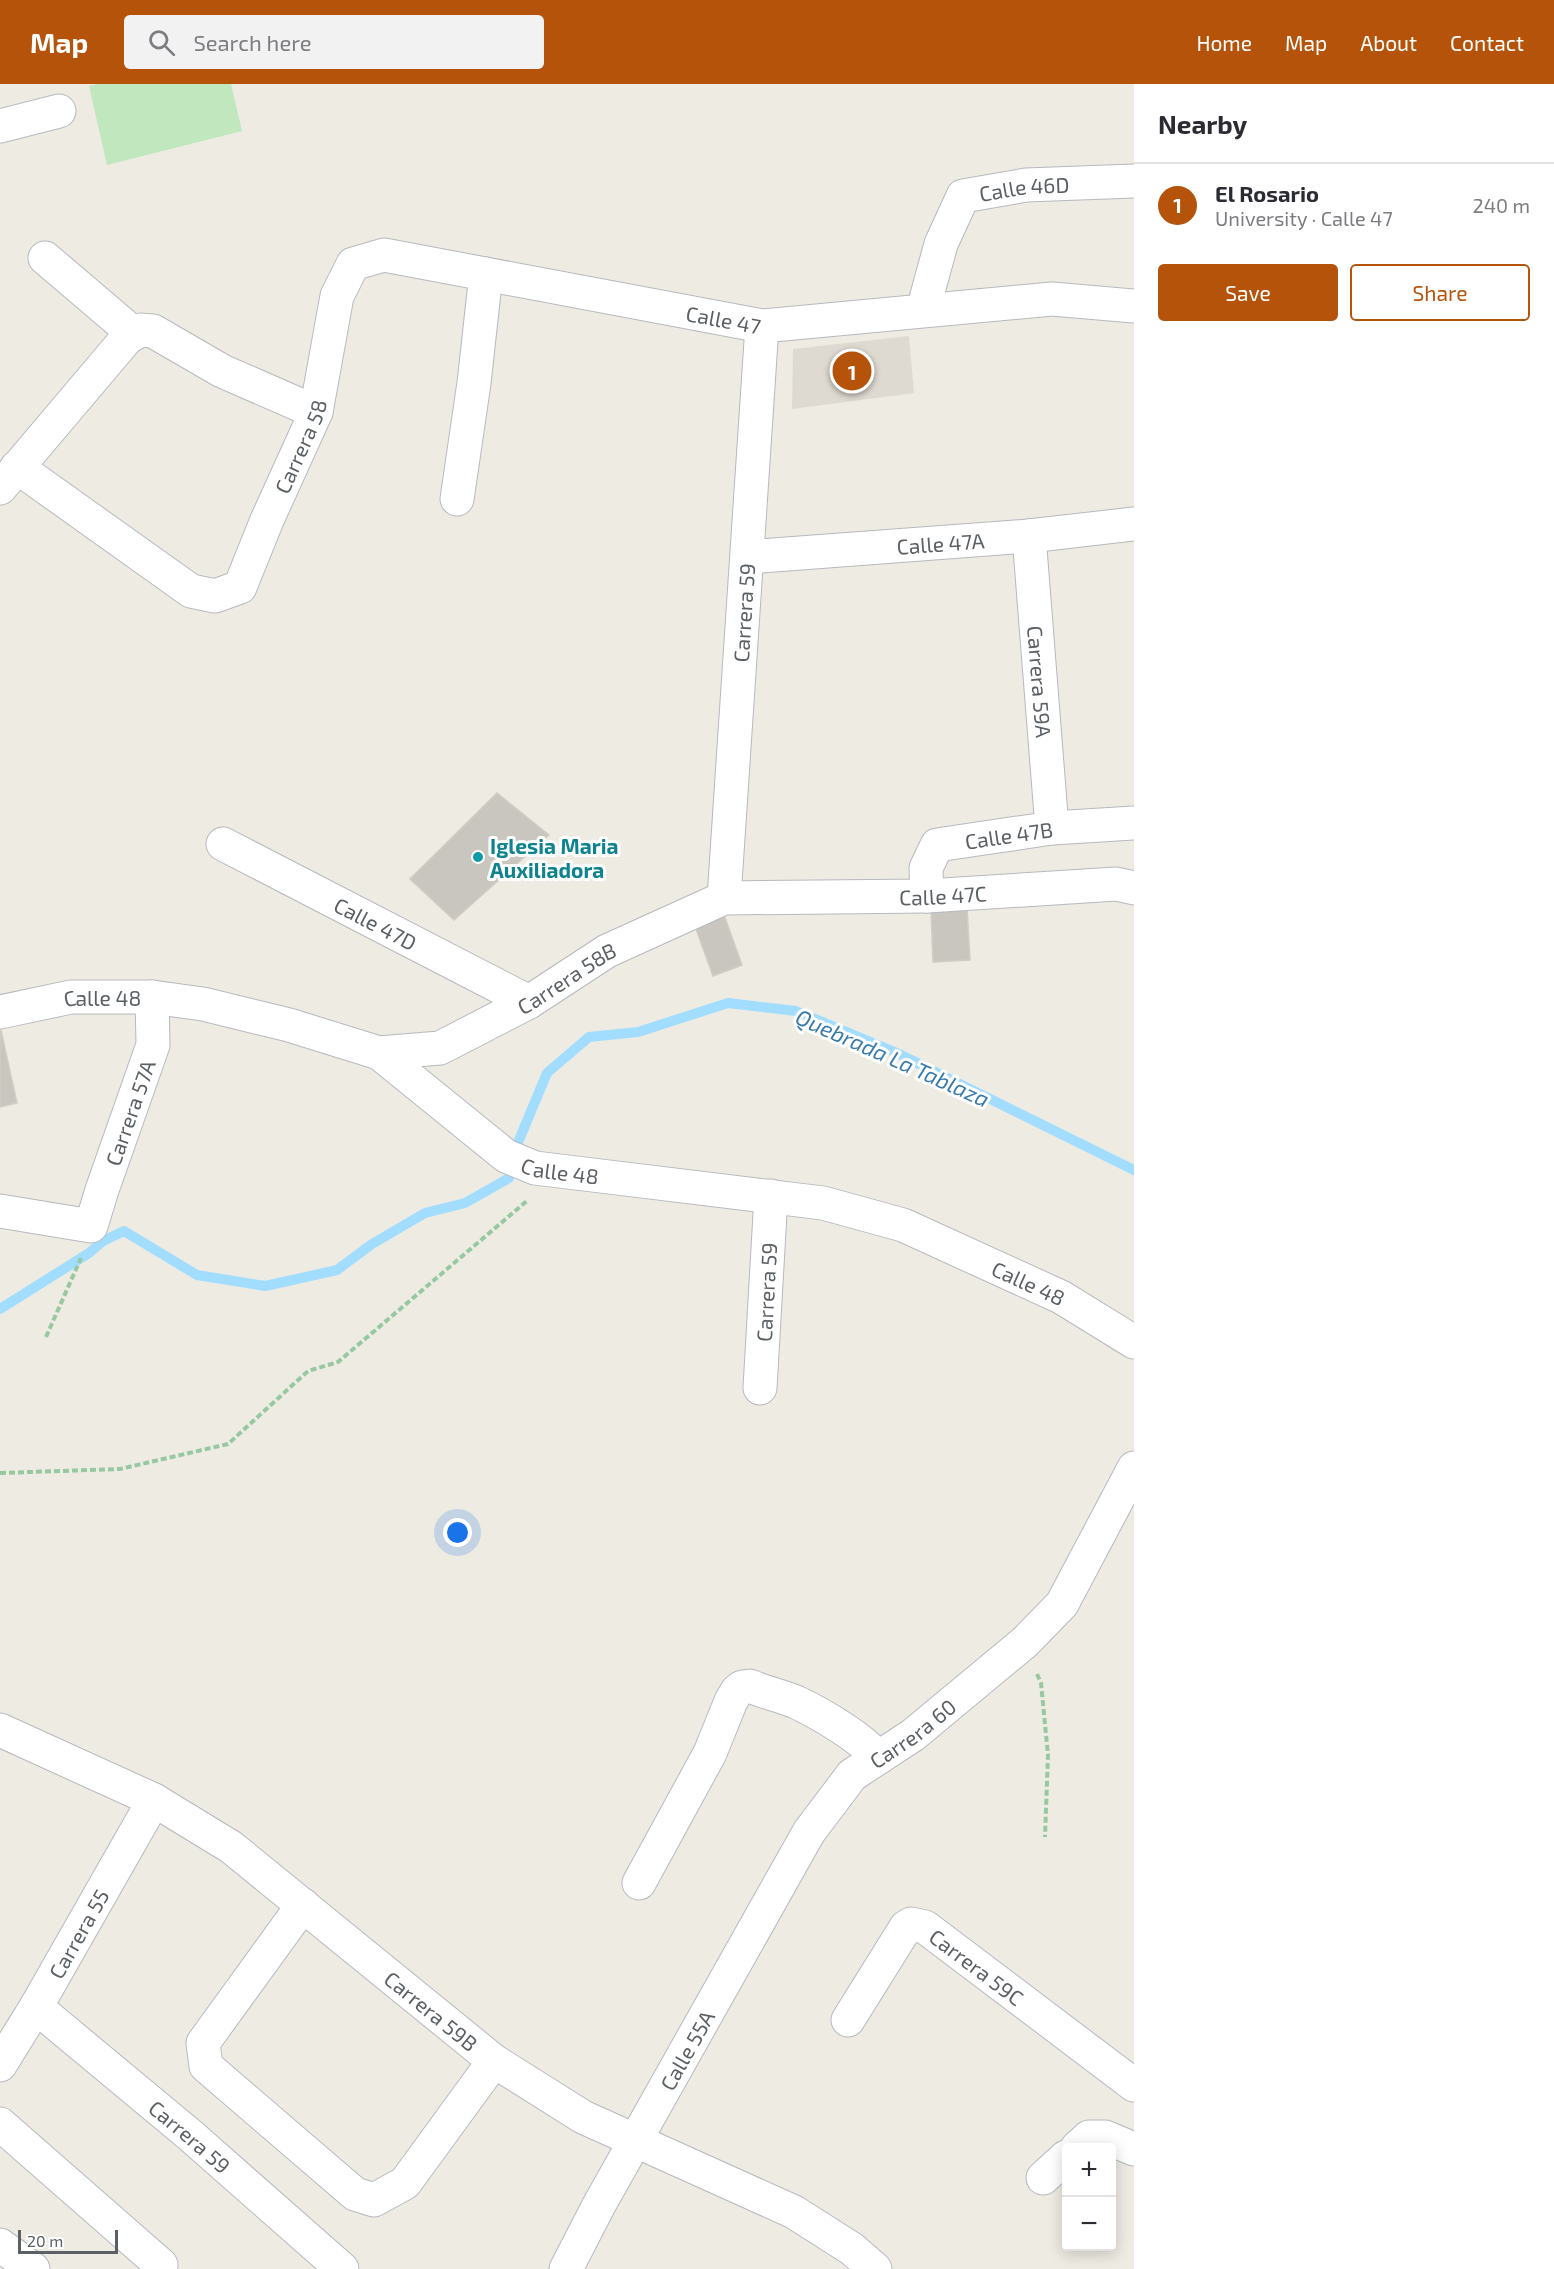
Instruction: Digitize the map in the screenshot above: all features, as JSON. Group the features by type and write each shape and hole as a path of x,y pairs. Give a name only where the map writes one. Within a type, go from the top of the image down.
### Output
{"street":[{"path":"0,126 59,111"},
{"name":"Calle 46D","path":"923,310 941,244 963,195 1026,185 1134,180"},
{"name":"Calle 47","path":"337,296 353,264 384,255 762,326 1052,299 1134,306"},
{"path":"45,258 133,333"},
{"path":"457,499 474,383 486,274"},
{"name":"Carrera 58","path":"9,477 191,591 215,596 240,587 267,520 316,412 337,296"},
{"name":"Carrera 59","path":"738,897 747,557 762,326"},
{"path":"9,477 133,333 140,330 153,331 222,371 316,412"},
{"name":"Calle 47A","path":"747,557 1029,536 1134,524"},
{"name":"Carrera 59A","path":"1029,536 1052,828"},
{"name":"Calle 47B","path":"927,896 926,868 937,845 1052,828 1134,823"},
{"name":"Calle 47D","path":"223,844 529,1002"},
{"name":"Calle 47C","path":"738,897 927,896 1116,884 1134,888"},
{"name":"Carrera 58B","path":"379,1053 440,1048 529,1002 607,951 738,897"},
{"name":"Calle 48","path":"0,1012 71,997 152,997 203,1004 289,1025 379,1053 534,1166 823,1203 903,1225 1061,1297 1134,1342"},
{"name":"Carrera 57A","path":"0,1211 91,1226 153,1045 152,997"},
{"name":"Carrera 59","path":"760,1388 771,1196"},
{"name":"Carrera 60","path":"809,1832 852,1775 913,1734 1025,1642 1062,1604 1134,1468"},
{"path":"639,1883 710,1753 731,1701 742,1687 750,1686 798,1703 858,1740 871,1749 878,1758"},
{"name":"Carrera 59B","path":"0,1730 154,1800 231,1846 494,2061 583,2117 794,2212 852,2249 874,2269"},
{"name":"Carrera 55","path":"0,2065 36,2007 154,1800"},
{"name":"Calle 55A","path":"566,2269 635,2140 809,1832"},
{"path":"303,1905 203,2043 206,2066 355,2194 374,2200 405,2183 494,2061"},
{"name":"Carrera 59C","path":"848,2020 906,1927 911,1924 925,1927 1134,2085"},
{"name":"Carrera 59","path":"36,2007 190,2135 342,2269"},
{"path":"0,2124 161,2265"},
{"path":"1083,2143 1089,2138 1105,2137 1134,2149"},
{"path":"0,2245 33,2269"}],"path":[{"path":"0,1473 120,1468 228,1444 308,1371 338,1362 534,1166"},
{"path":"46,1337 75,1275"},
{"path":"1025,1642 1041,1683 1048,1755 1045,1837"}],"shaded area":[{"path":"909,336 914,393 792,409 793,349"}],"green space":[{"path":"98,84 231,84 242,131 107,165 89,86"}],"building":[{"name":"Iglesia Maria Auxiliadora","path":"497,793 549,835 454,920 410,879"},
{"path":"967,908 970,960 933,962 931,910"},
{"path":"724,915 742,965 713,976 695,926"},
{"path":"0,1026 17,1103 0,1107"}],"waterway":[{"name":"Quebrada La Tablaza","path":"0,1309 89,1253 103,1241 124,1231 197,1275 265,1286 337,1270 372,1244 425,1213 465,1203 509,1178 519,1140 547,1073 589,1037 638,1032 728,1003 796,1011 897,1053 1134,1170"}],"place":[{"name":"El Rosario","path":"852,371"},
{"name":"Iglesia Maria Auxiliadora","path":"478,857"}]}
